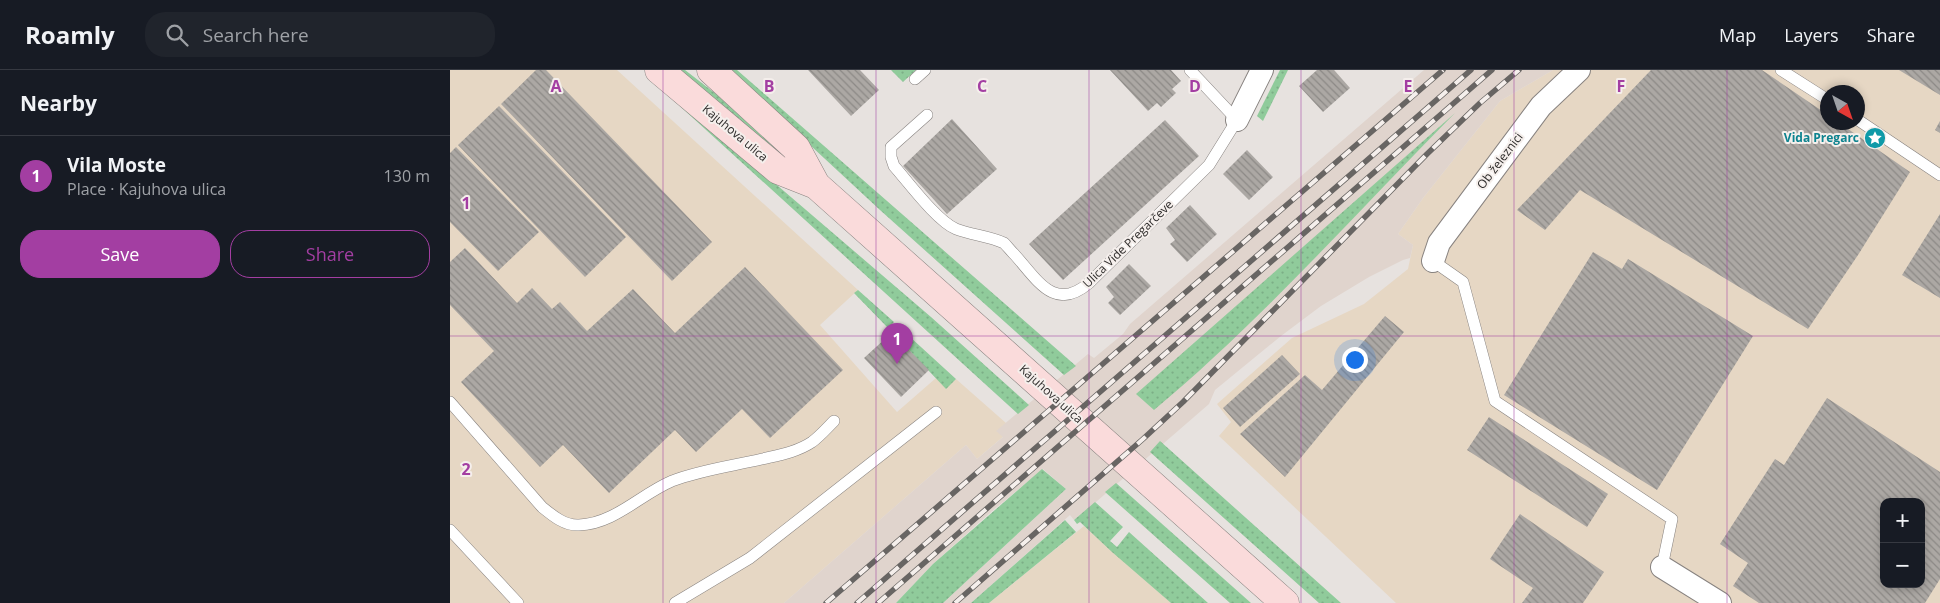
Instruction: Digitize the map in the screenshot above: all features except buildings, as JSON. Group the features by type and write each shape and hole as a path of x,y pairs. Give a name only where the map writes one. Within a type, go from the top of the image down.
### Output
{"main road":[{"name":"Kajuhova ulica","path":"660,70 778,170 816,185"},
{"name":"Kajuhova ulica","path":"711,70 796,148 816,185 1285,603"}],"street":[{"name":"Ulica Vide Pregarčeve","path":"1236,120 1262,70"},
{"name":"Ob železnici","path":"1433,261 1439,243 1541,106 1579,70"},
{"path":"1662,567 1720,603"}],"lane":[{"path":"915,79 925,70"},
{"path":"1190,70 1236,120"},
{"path":"1781,70 1820,95"},
{"name":"Ulica Vide Pregarčeve","path":"927,115 891,147 891,157 894,166 944,221 955,228 1004,244 1046,288 1057,296 1067,296 1079,292 1089,283 1209,165 1236,120"},
{"path":"1865,125 1940,175"},
{"path":"1433,261 1463,282 1496,402 1672,520 1662,567"},
{"path":"450,402 542,507 560,521 578,526 596,522 621,511 649,492 673,481 792,452 812,442 834,421"},
{"path":"675,603 750,558 936,412"},
{"path":"450,530 518,603"}],"shaded area":[{"path":"450,70 617,70 858,290 820,325 897,412 936,378 946,388 956,379 1006,423 1004,436 977,459 966,445 784,603 450,603"},
{"path":"1424,70 1553,70 1500,101 1423,198 1398,234 1413,245 1410,258 1369,277 1321,306 1281,336 1215,390 1209,404 1089,508 1074,520 1070,515 971,603 943,603 1066,489 1043,469 933,564 896,603 784,603 966,445 977,459 1003,437 996,431 1088,354 1094,358 1123,334 1130,324"},
{"path":"1553,70 1940,70 1940,603 1396,603 1219,436 1231,422 1217,404 1292,338 1364,304 1408,269 1413,245 1398,234 1423,198 1500,101"},
{"path":"1084,526 1171,603 989,603"}],"green space":[{"path":"678,70 685,70 716,94 790,159 787,162"},
{"path":"729,70 737,70 1076,366 1064,375 880,210"},
{"path":"891,70 916,70 903,82"},
{"path":"1280,70 1288,70 1263,121 1257,116"},
{"path":"673,96 931,317 1029,405 1018,414 671,98"},
{"path":"1455,113 1271,303 1194,376 1154,410 1136,394"},
{"path":"858,290 894,322 888,328 854,293"},
{"path":"898,326 956,379 946,389 891,331"},
{"path":"1160,441 1341,603 1319,603 1150,452"},
{"path":"1042,469 1066,489 943,603 896,603 933,564"},
{"path":"1116,483 1251,603 1230,603 1105,492"},
{"path":"1095,502 1123,527 1110,541 1117,547 1129,532 1208,603 1171,603 1080,522 1077,524 1074,520"},
{"path":"1065,520 1076,532 989,603 971,603"}],"railway":[{"path":"826,603 1443,70"},
{"path":"857,603 1471,70"},
{"path":"878,603 1492,70"},
{"path":"955,603 1183,402 1427,154 1480,103 1519,70"}],"place":[{"name":"Vida Pregarc","path":"1875,138"},
{"name":"Vila Moste","path":"897,364"}]}
